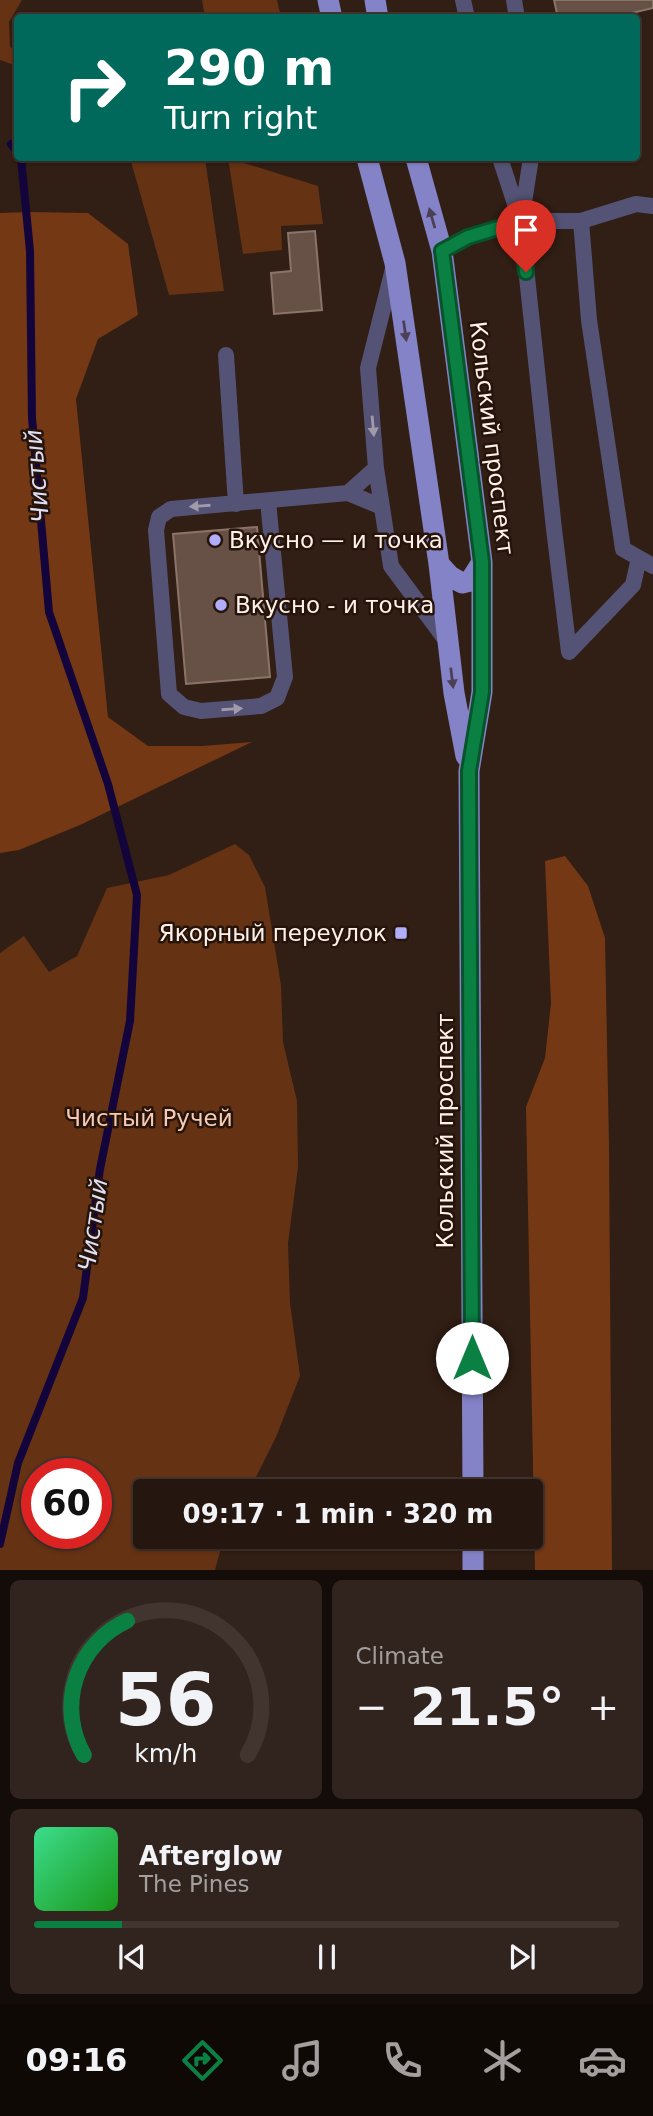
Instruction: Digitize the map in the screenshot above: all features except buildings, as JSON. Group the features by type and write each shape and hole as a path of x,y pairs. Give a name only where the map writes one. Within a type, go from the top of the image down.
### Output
{"main road":[{"name":"Кольский проспект","path":"368,161 395,264 439,564 454,693 469,771"},
{"name":"Кольский проспект","path":"417,161 442,251 482,562 482,692 469,771 473,1479"},
{"path":"439,564 450,576 462,583 470,581 482,562"},
{"path":"473,1549 473,1570"}],"lane":[{"path":"501,161 521,221 569,652 633,585 646,562 623,549 589,320 581,220"},
{"path":"521,221 531,161"},
{"path":"442,251 468,237 521,221 581,220 636,204 653,206"},
{"path":"395,264 368,369 376,468 391,566 448,643"},
{"path":"226,355 236,504"},
{"path":"348,493 376,468"},
{"path":"268,501 285,677 277,698 261,706 201,711 184,707 169,694 156,530 159,517 171,509 348,493 382,507"}],"green space":[{"path":"0,0 22,0 9,22 14,65 0,60"},
{"path":"202,0 277,0 280,14 204,14"},
{"path":"131,161 205,161 224,291 169,295"},
{"path":"228,161 238,161 318,186 323,224 281,226 282,250 243,254"},
{"name":"Чистый Ручей","path":"235,844 249,855 265,887 281,985 283,1042 297,1101 298,1167 288,1243 290,1303 300,1376 276,1437 255,1479 133,1479 133,1549 221,1549 215,1570 0,1570 0,953 24,936 49,972 77,956 107,888 169,875"}],"shaded area":[{"path":"0,213 88,213 128,244 138,315 98,339 76,399 108,717 148,746 252,742 80,825 19,850 0,853"},
{"path":"565,856 588,886 605,938 612,1570 535,1570 535,1549 543,1549 543,1479 533,1479 526,1107 545,1058 551,1003 545,861"}],"waterway":[{"name":"Чистый","path":"11,144 14,148"},
{"path":"0,1544 18,1463 83,1298 100,1169 130,1021 137,895 108,784 49,612 32,418 30,251 21,161"}],"place":[{"name":"Вкусно — и точка","path":"215,540"},
{"name":"Вкусно - и точка","path":"221,605"},
{"name":"Якорный переулок","path":"401,933"}],"route":[{"path":"472,1358 469,771 482,692 482,562 442,251 468,237 521,221 526,272"}]}
